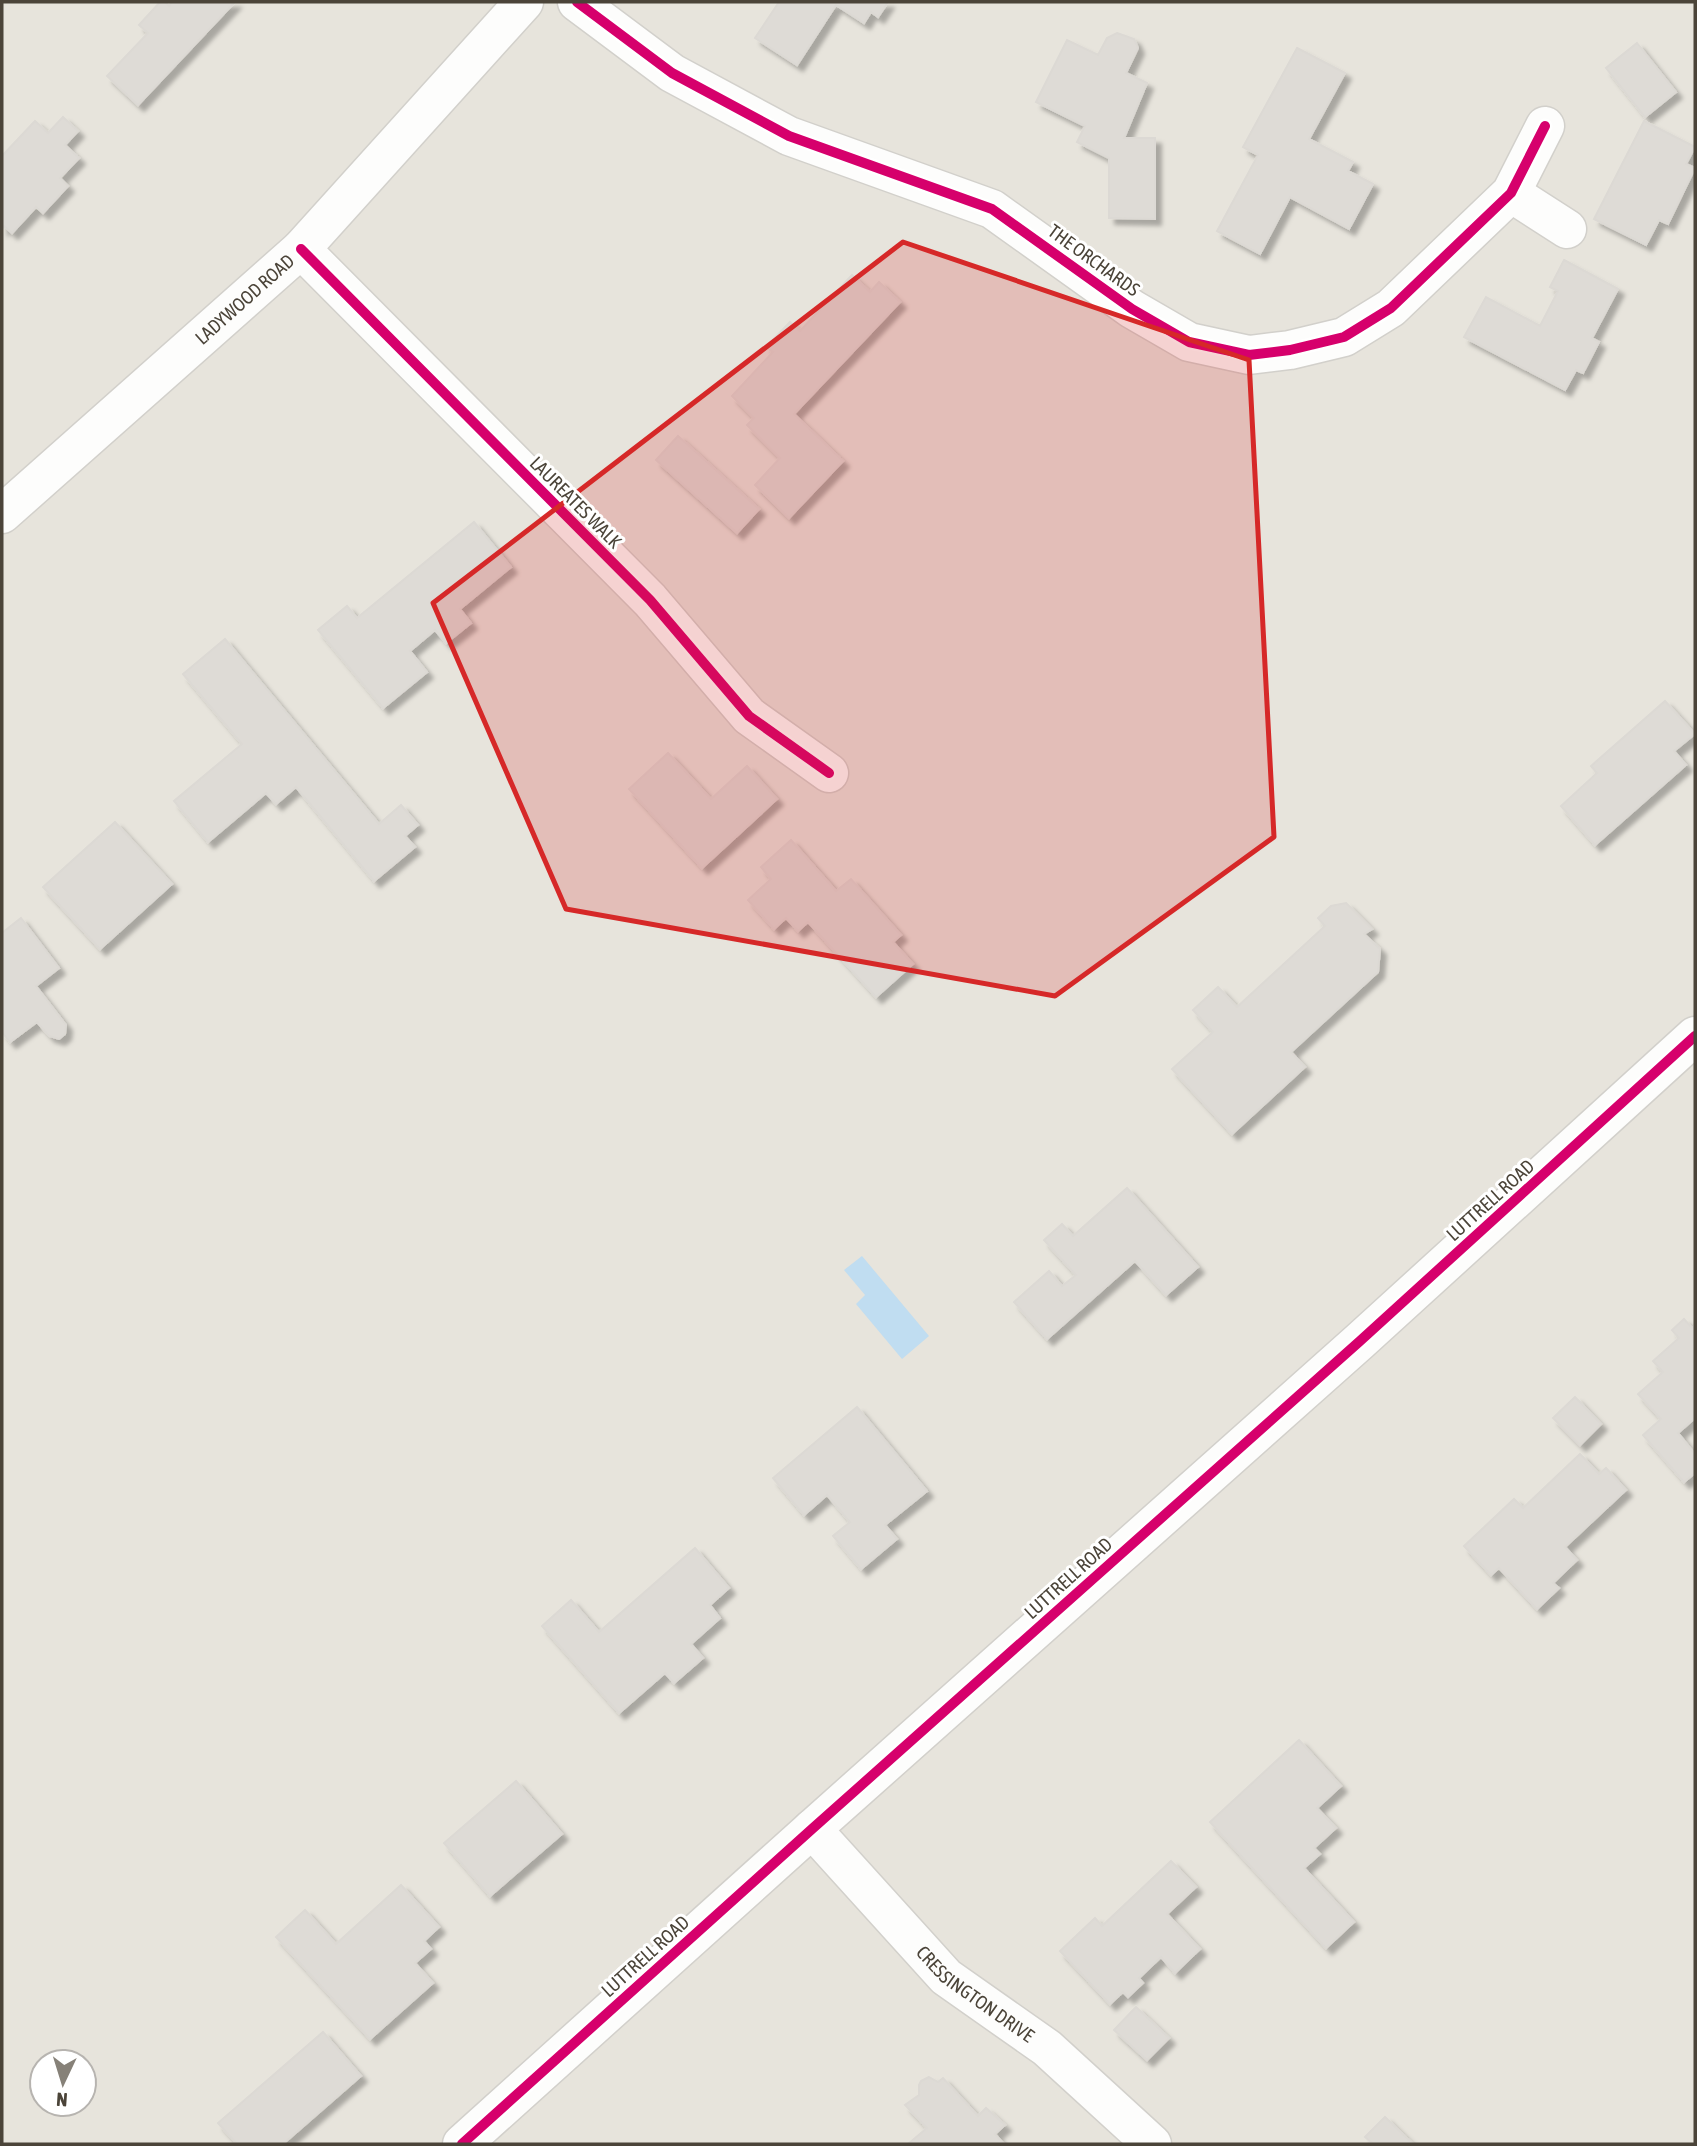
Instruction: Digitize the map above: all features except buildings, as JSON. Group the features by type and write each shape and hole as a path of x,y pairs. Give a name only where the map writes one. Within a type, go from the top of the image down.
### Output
{"street":[{"name":"LADYWOOD ROAD","path":"2,514 301,249 524,2"},
{"name":"THE ORCHARDS","path":"577,2 673,73 789,136 992,209 1132,309 1189,342 1249,355 1290,350 1344,337 1391,308 1511,192 1545,126"},
{"path":"1511,192 1567,229"},
{"name":"LAUREATES WALK","path":"301,249 650,600 749,716 829,773"},
{"name":"LUTTRELL ROAD","path":"462,2144 1360,1341 1695,1036"},
{"name":"CRESSINGTON DRIVE","path":"812,1829 946,1977 1047,2048 1152,2144"}],"highlighted area":[{"path":"903,242 1249,360 1274,837 1055,996 566,909 433,603"}],"shaded area":[{"path":"2,2 1695,2 1695,2144 2,2144"}],"water":[{"path":"862,1256 929,1336 902,1359 856,1304 865,1295 844,1270"}],"cycle path":[{"path":"577,2 672,73 789,136 992,209 1132,309 1189,342 1249,355 1290,350 1344,337 1391,308 1511,193 1545,126"},
{"path":"301,249 650,600 749,716 829,773"},
{"path":"462,2144 1360,1341 1695,1036"}]}
